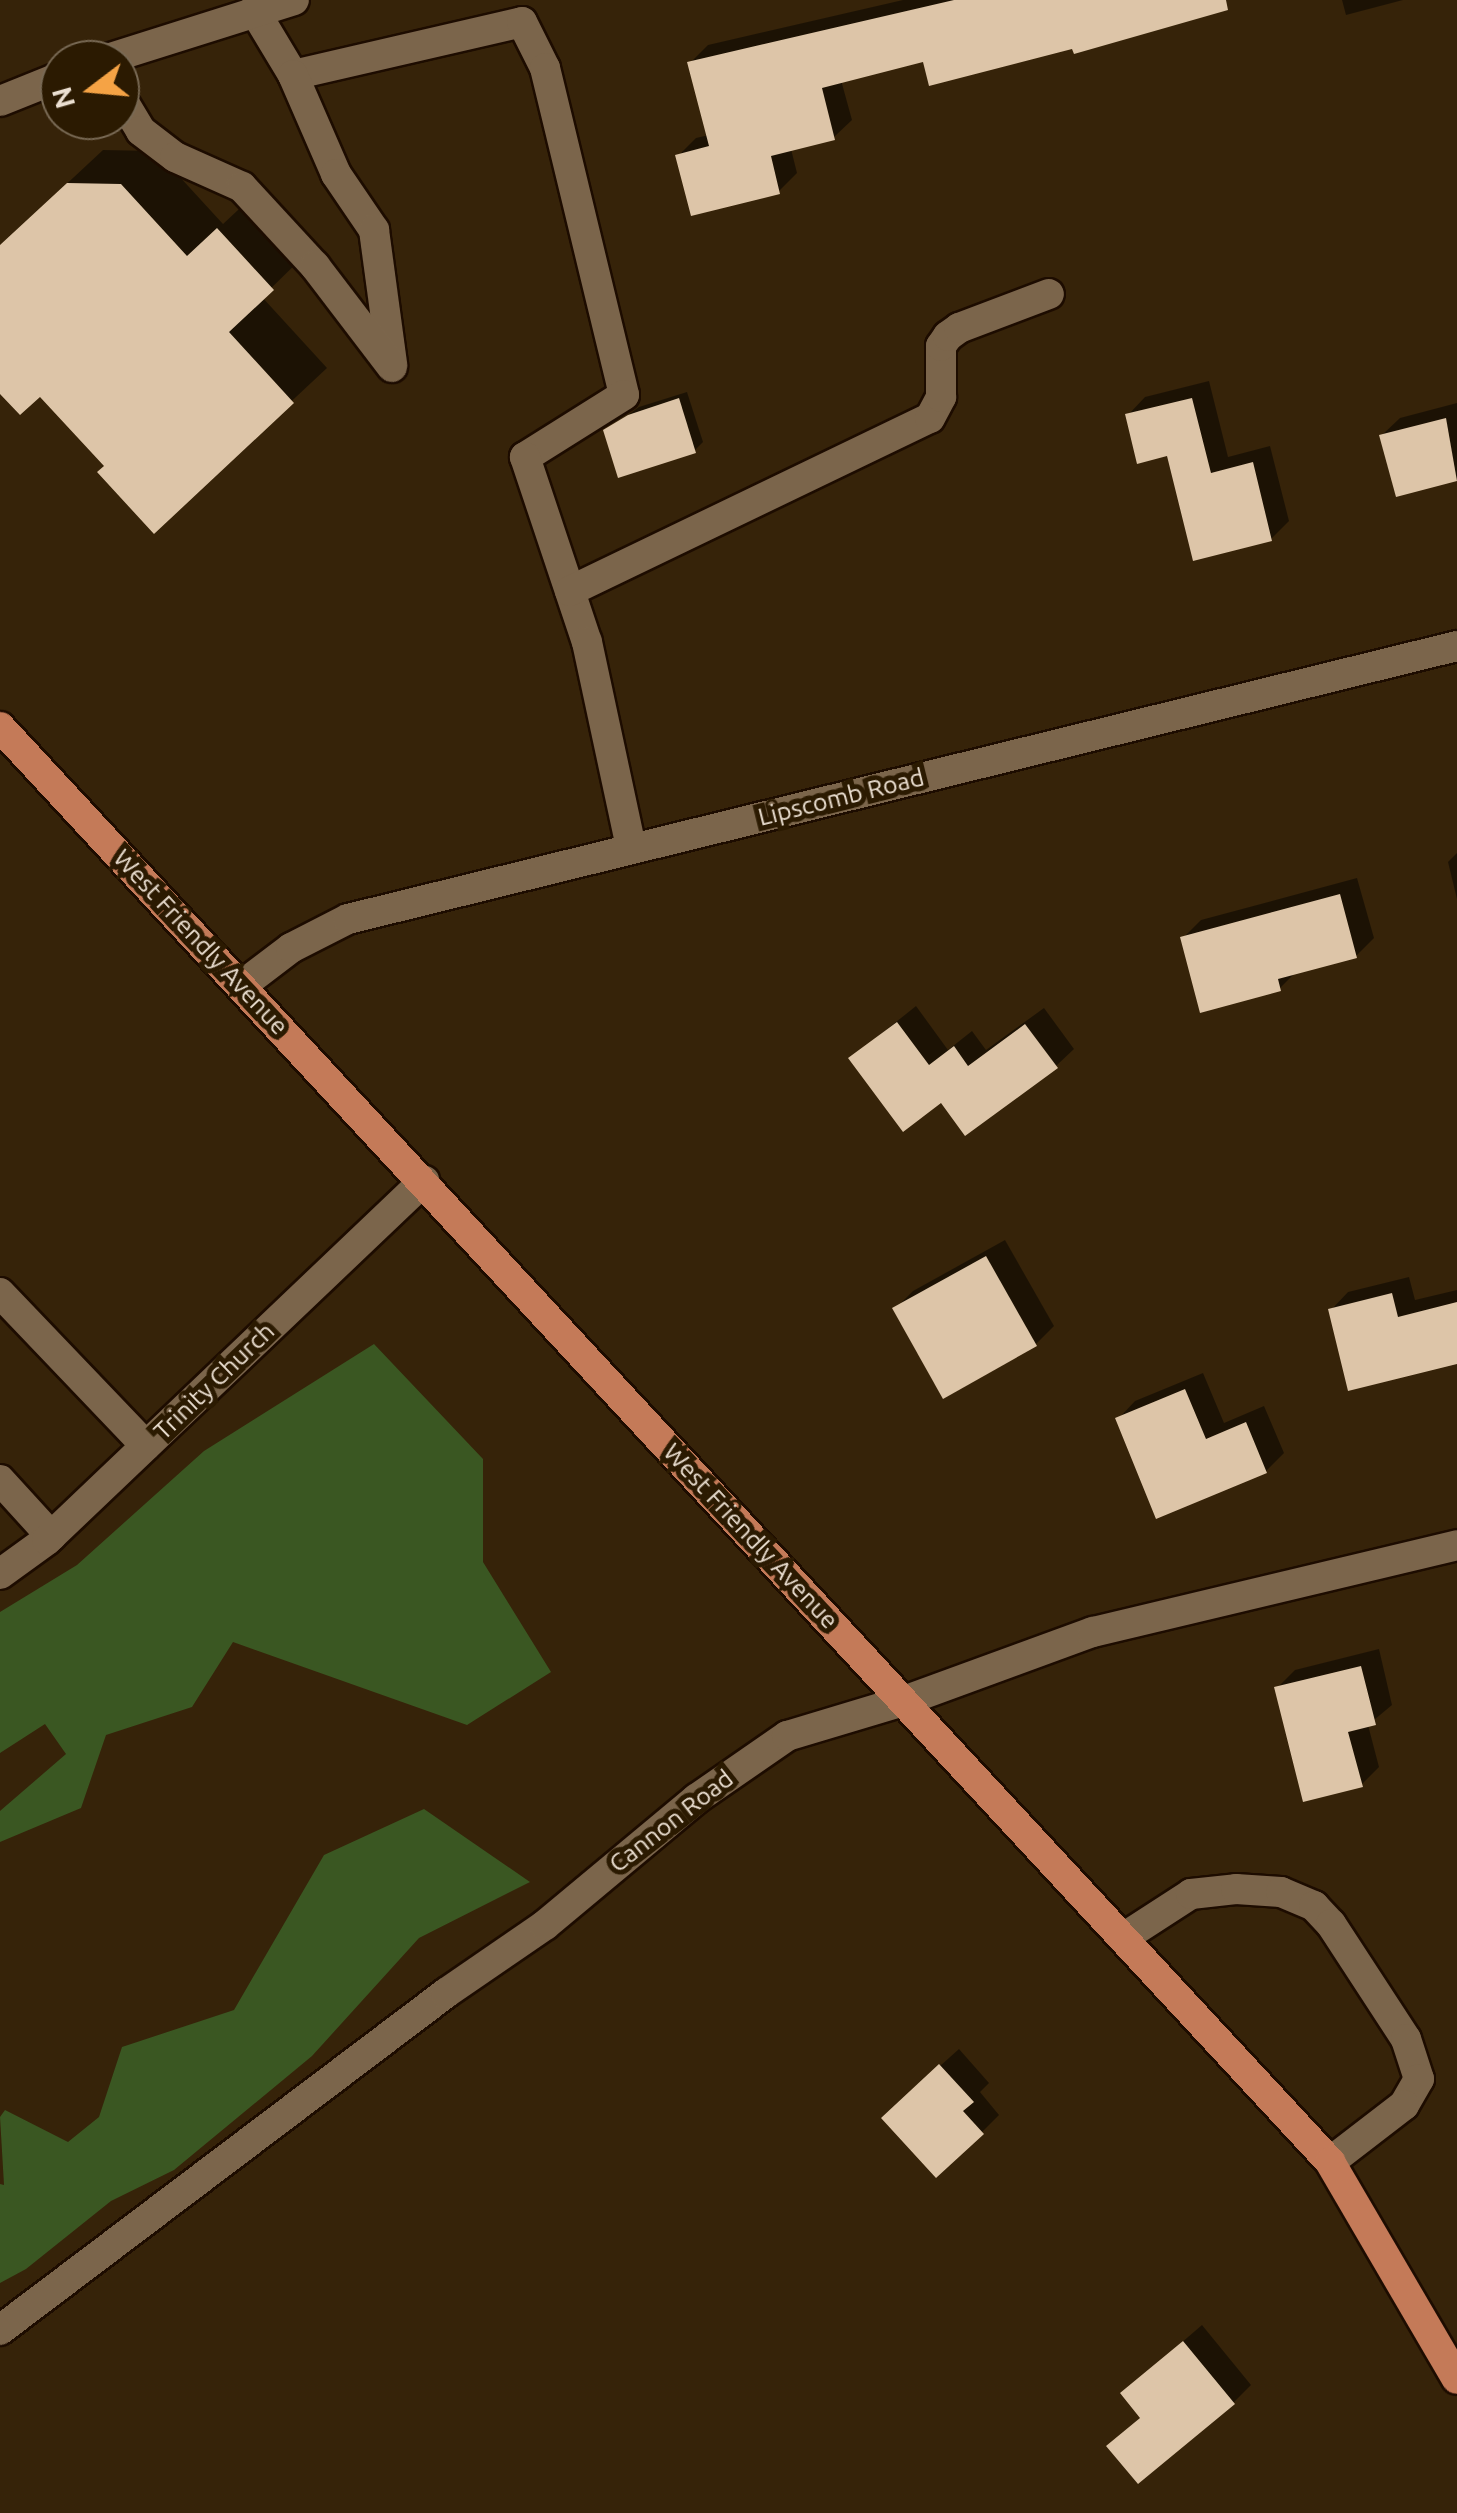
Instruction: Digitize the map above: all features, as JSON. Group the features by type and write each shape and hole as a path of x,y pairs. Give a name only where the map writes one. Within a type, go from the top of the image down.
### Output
{"main road":[{"name":"West Friendly Avenue","path":"0,726 1330,2162 1457,2379"}],"street":[{"path":"140,48 294,0"},
{"path":"140,129 174,157 242,187 315,266 392,367 374,230 336,174 292,75 254,10"},
{"path":"292,75 522,22 544,68 624,395 526,458 587,642 632,848"},
{"path":"0,101 40,85"},
{"path":"570,591 930,418 942,397 941,346 948,336 958,328 1049,294"},
{"name":"Lipscomb Road","path":"242,986 291,948 348,919 1457,646"},
{"name":"Trinity Church","path":"0,1574 51,1536 424,1181"},
{"path":"0,1293 146,1446"},
{"path":"0,1480 51,1536"},
{"name":"Cannon Road","path":"0,2330 545,1925 696,1799 787,1736 904,1701 1093,1632 1457,1545"},
{"path":"1123,1938 1192,1894 1236,1888 1281,1892 1314,1906 1376,1988 1406,2040 1419,2079 1404,2105 1330,2162"}],"green space":[{"path":"374,1344 483,1459 483,1562 551,1672 467,1725 233,1642 192,1707 106,1735 81,1808 0,1842 0,1811 66,1754 45,1724 0,1753 0,1612 77,1565 204,1451"},
{"path":"424,1809 530,1882 419,1938 312,2056 174,2170 111,2201 26,2269 0,2283 0,2184 4,2185 0,2117 5,2110 68,2142 99,2117 122,2047 234,2010 324,1855"}],"building":[{"path":"954,0 1226,0 1228,10 1074,54 1072,49 929,86 923,62 822,88 835,140 771,156 780,194 691,216 675,155 709,146 687,62"},
{"path":"67,183 121,184 187,256 217,228 274,290 229,332 294,403 154,534 97,472 104,466 40,397 20,415 0,394 0,245"},
{"path":"679,398 696,453 618,478 603,430 628,415"},
{"path":"1192,398 1211,473 1253,462 1272,541 1193,561 1167,456 1137,464 1125,414"},
{"path":"1446,418 1457,481 1396,497 1379,435"},
{"path":"1340,894 1357,958 1278,979 1281,991 1200,1013 1180,937"},
{"path":"897,1022 929,1065 954,1046 968,1066 1025,1024 1058,1068 965,1136 941,1103 903,1132 848,1058"},
{"path":"986,1256 1037,1346 943,1399 892,1308"},
{"path":"1392,1293 1398,1317 1457,1302 1457,1364 1348,1391 1328,1309"},
{"path":"1185,1389 1206,1439 1246,1422 1267,1473 1156,1519 1115,1418"},
{"path":"1361,1666 1376,1725 1348,1732 1363,1787 1303,1802 1274,1687"},
{"path":"939,2064 974,2102 963,2111 984,2134 936,2178 881,2118"},
{"path":"1183,2341 1235,2404 1138,2484 1106,2446 1140,2418 1120,2393"}]}
